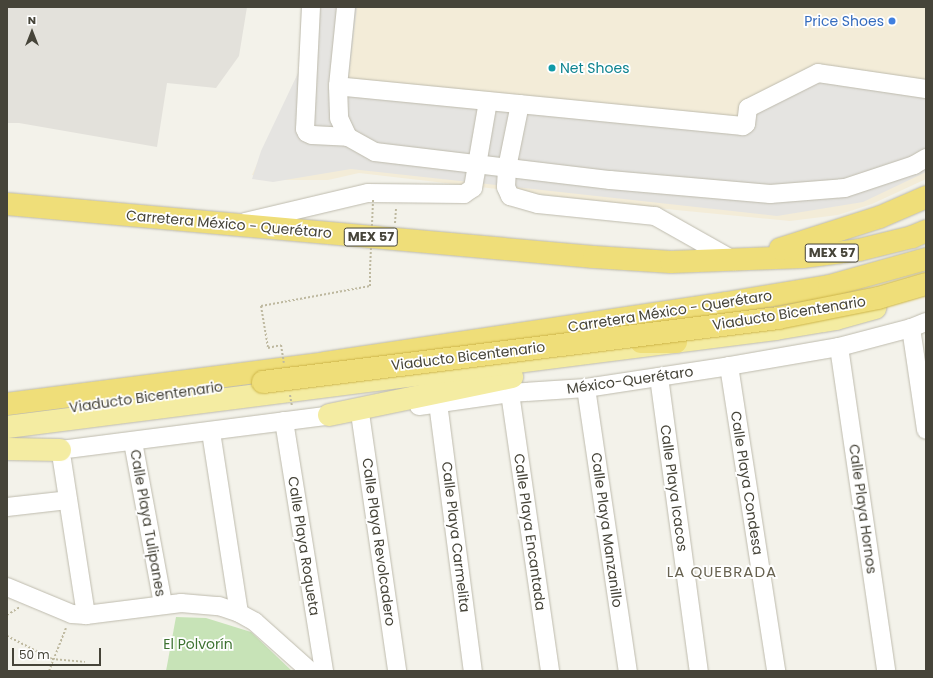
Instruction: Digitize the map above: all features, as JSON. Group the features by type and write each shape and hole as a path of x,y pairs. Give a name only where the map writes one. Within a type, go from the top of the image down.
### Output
{"highway":[{"path":"734,261 853,227 926,197"},
{"name":"Carretera México - Querétaro","path":"7,204 670,262 734,261 802,257 859,250 912,237 926,230"},
{"name":"Carretera México - Querétaro","path":"7,404 325,363 829,286 926,259"},
{"path":"778,318 926,268"},
{"name":"Viaducto Bicentenario","path":"7,415 335,372 778,318 878,298 926,284"},
{"path":"480,340 676,342"}],"main road":[{"path":"7,427 776,329 836,318 926,294"},
{"path":"329,415 517,376 604,352"},
{"path":"7,449 61,455"}],"street":[{"path":"311,7 305,129 307,133 312,135 348,137 375,152 610,180 770,194 845,188 914,165 925,154"},
{"path":"346,7 338,86 340,118 348,137"},
{"path":"338,86 743,126 746,124 748,108 818,72 926,88"},
{"path":"234,224 368,194 464,194 473,188 488,101"},
{"path":"520,104 507,168 506,187 510,196 538,204 655,216 734,261"},
{"path":"918,325 926,430"},
{"name":"México-Querétaro","path":"61,455 133,442 211,432 288,413 329,415 360,413 510,393 586,388 659,377 839,347 918,325"},
{"name":"Calle Playa Hornos","path":"839,347 886,671"},
{"name":"Calle Playa Condesa","path":"729,366 776,671"},
{"name":"Calle Playa Icacos","path":"659,377 699,671"},
{"name":"Calle Playa Manzanillo","path":"586,388 628,671"},
{"name":"Calle Playa Encantada","path":"510,393 550,671"},
{"name":"Calle Playa Carmelita","path":"438,403 473,671"},
{"name":"Calle Playa Roqueta","path":"288,413 324,671"},
{"name":"Calle Playa Revolcadero","path":"360,413 397,671"},
{"path":"211,432 239,613"},
{"name":"Calle Playa Tulipanes","path":"133,442 162,604"},
{"path":"61,455 68,500 79,615"},
{"path":"7,507 68,500"},
{"path":"7,587 79,615 162,604 199,603 218,606 239,613 255,622 269,632 310,671"}],"path":[{"path":"285,368 281,345 268,348 261,306 370,286 373,200"},
{"path":"394,239 396,201"},
{"path":"288,413 289,391"},
{"path":"49,671 52,659 79,615"},
{"path":"7,636 52,659 85,662"}],"shaded area":[{"path":"7,7 247,7 239,56 216,88 167,83 157,147 19,123 7,123"},
{"path":"301,7 926,7 926,179 872,204 838,215 790,221 676,210 359,173 328,180 285,180 252,175 299,71"},
{"path":"301,7 357,7 348,84 742,125 814,68 926,89 926,172 863,202 777,216 351,169 273,182 252,179 261,151 299,71"}],"green space":[{"name":"El Polvorín","path":"176,617 206,618 251,632 292,671 166,671"}],"place":[{"name":"Price Shoes","path":"892,21"},
{"name":"Net Shoes","path":"552,68"}],"district":[{"name":"LA QUEBRADA","path":"722,572"}]}
